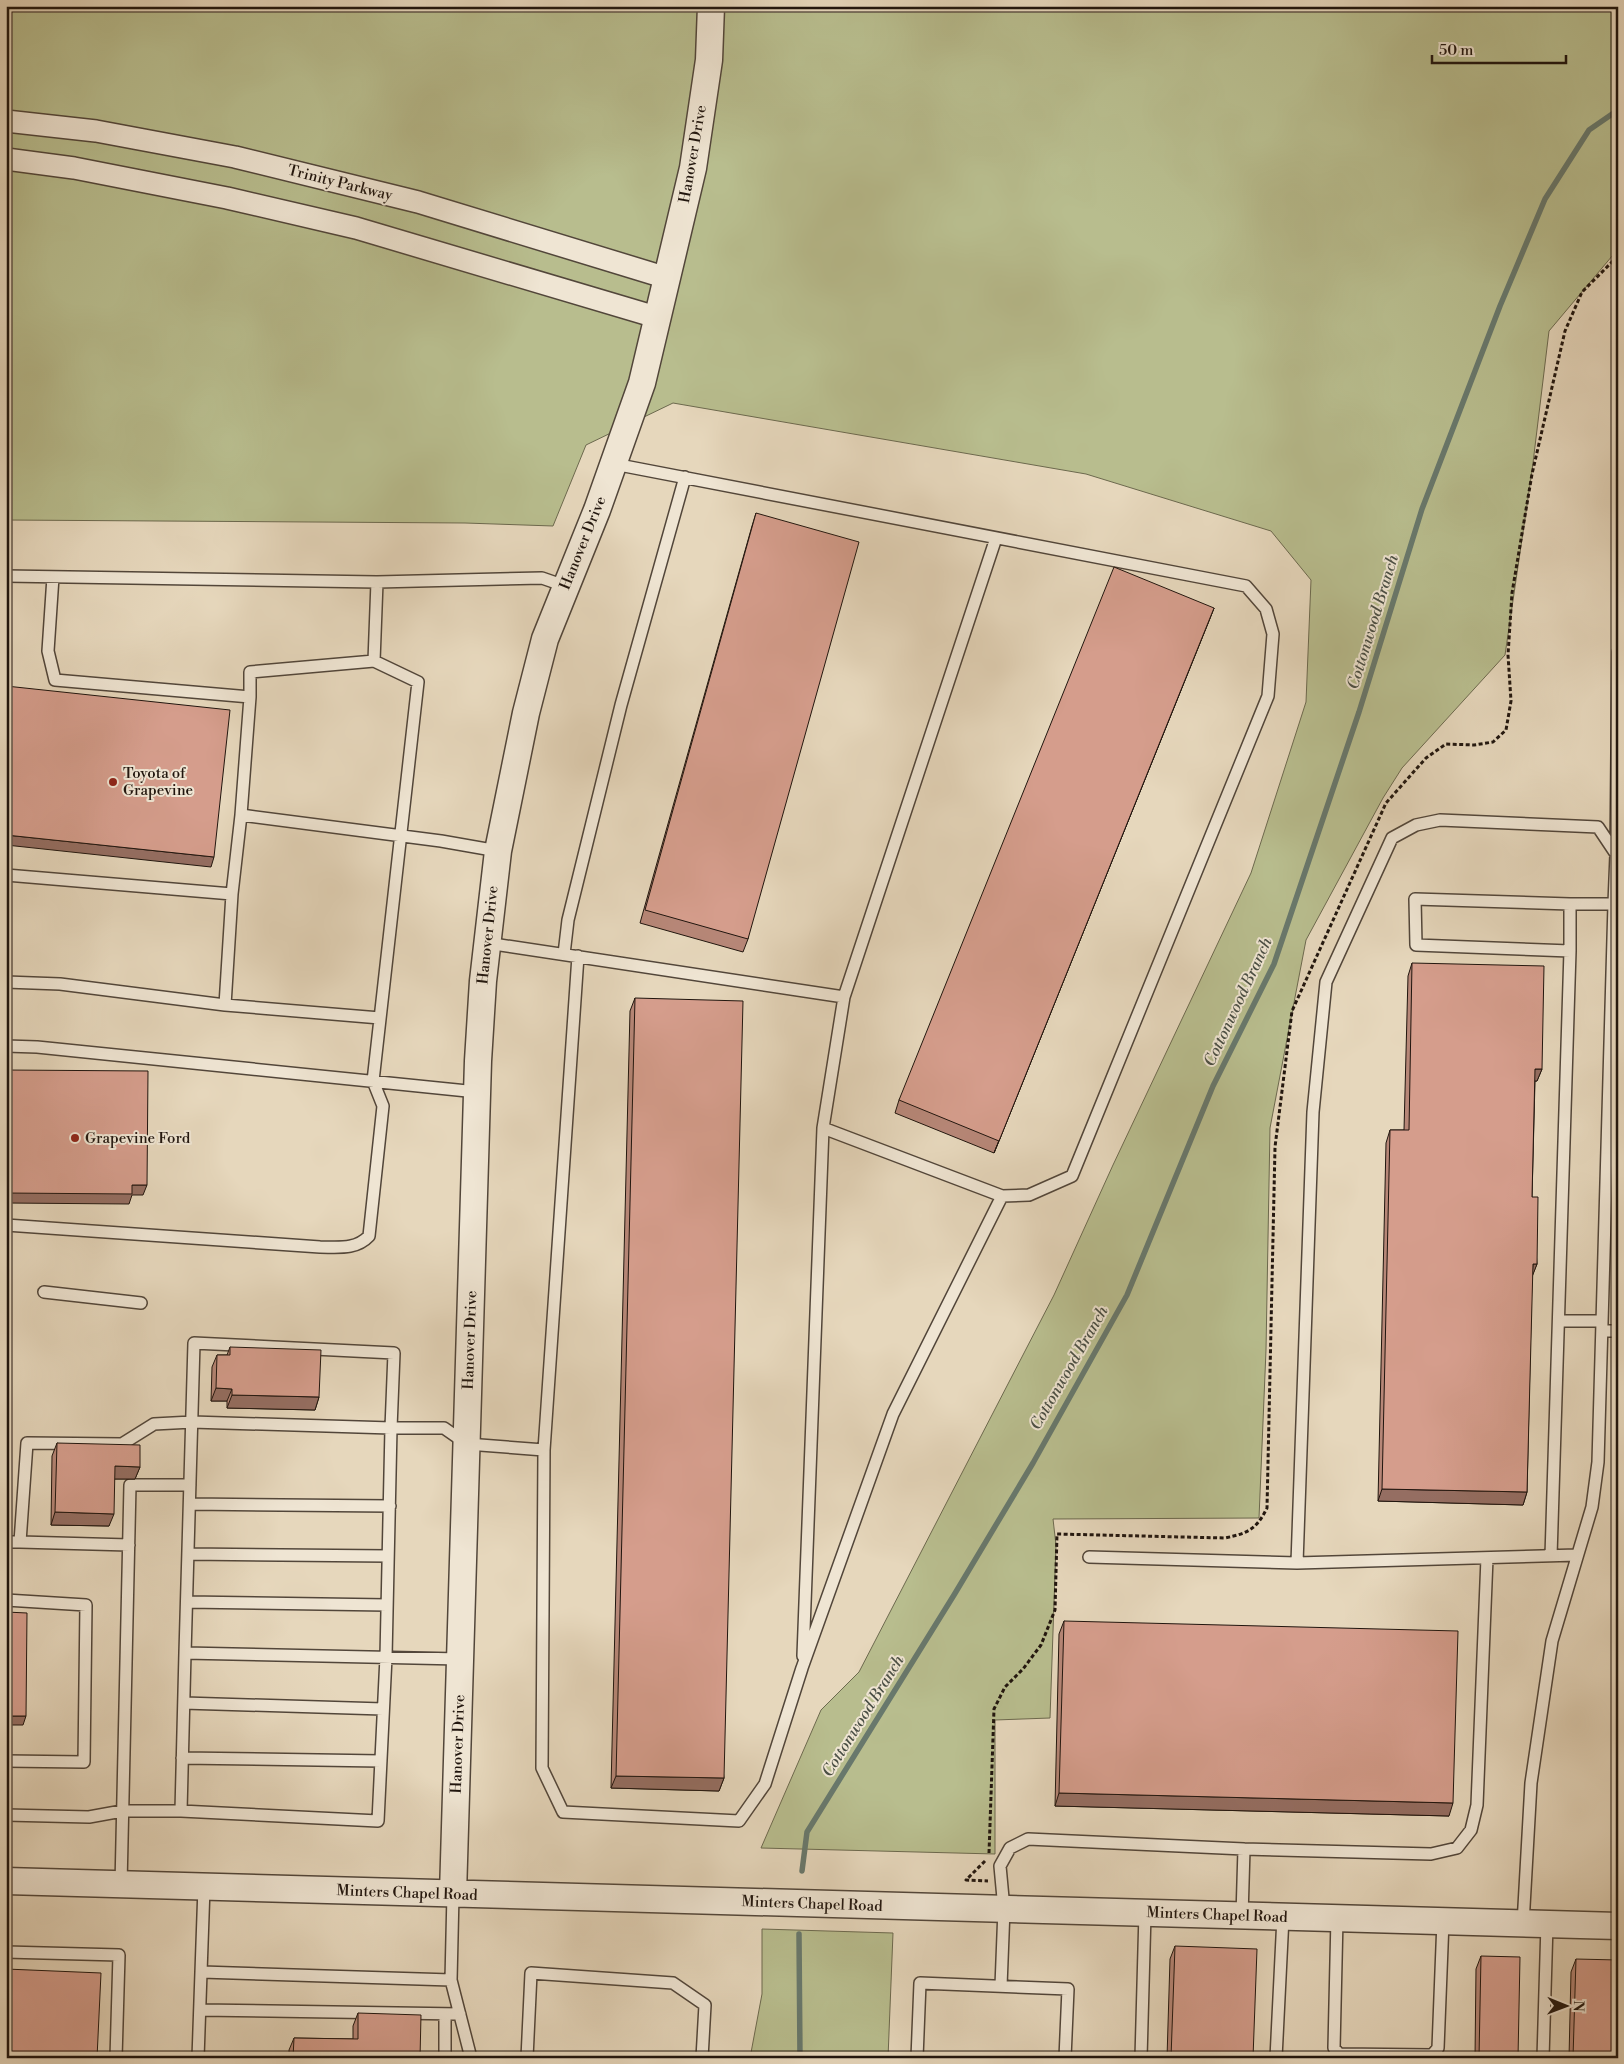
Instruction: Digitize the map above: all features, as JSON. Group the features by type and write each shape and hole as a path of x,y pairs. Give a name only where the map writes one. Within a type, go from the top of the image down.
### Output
{"street":[{"name":"Hanover Drive","path":"453,1894 477,1092 486,943 498,850 526,713 545,639 614,464 642,383 656,317 693,168 708,60 711,6"},
{"name":"Trinity Parkway","path":"6,121 96,131 235,156 418,202 667,278"},
{"path":"6,159 74,168 227,198 356,228 656,317"},
{"name":"Minters Chapel Road","path":"6,1881 1618,1926"}],"lane":[{"path":"614,464 1246,586 1266,609 1273,634 1268,696 1072,1176 1029,1195 1002,1196 823,1128"},
{"path":"564,954 568,920 622,704 685,477"},
{"path":"802,1668 823,1128 844,998 996,538"},
{"path":"6,576 377,582 542,578 565,586"},
{"path":"53,576 48,651 55,680 250,697"},
{"path":"374,661 377,582"},
{"path":"1543,2058 1535,1924 1532,1774 1552,1641 1592,1507 1598,1462 1613,1071 1618,652"},
{"path":"6,1225 320,1247 345,1247 362,1244 369,1236 383,1106 373,1082 399,836 418,682 374,661 250,672 250,697 241,815 232,894 225,1005"},
{"path":"241,815 498,850"},
{"path":"1297,1563 1313,1112 1326,982 1392,838 1416,826 1440,820 1598,827 1617,852"},
{"path":"6,875 232,894"},
{"path":"1570,952 1416,945 1415,899 1614,904"},
{"path":"1551,1556 1570,904"},
{"path":"486,943 844,998"},
{"path":"578,956 544,1450 542,1768 563,1812 739,1821 765,1784 802,1668 893,1414 1002,1196"},
{"path":"6,982 60,984 225,1005 380,1018"},
{"path":"6,1046 37,1047 477,1092"},
{"path":"44,1292 141,1303"},
{"path":"1559,1320 1602,1326 1618,1331"},
{"path":"6,1815 89,1816 122,1811 181,1811 378,1821 386,1657 394,1353 194,1343 181,1811"},
{"path":"20,1542 27,1443 122,1444 154,1424 192,1422 444,1428 467,1444 544,1450"},
{"path":"120,1884 130,1485 190,1485"},
{"path":"190,1504 390,1506"},
{"path":"6,1542 129,1544"},
{"path":"188,1554 388,1556"},
{"path":"1089,1557 1297,1563 1577,1555"},
{"path":"1001,1986 1004,1909 1000,1866 1010,1848 1028,1840 1431,1854 1457,1848 1471,1830 1477,1805 1487,1558"},
{"path":"6,1600 86,1605 84,1762 6,1761"},
{"path":"187,1602 387,1605"},
{"path":"185,1653 460,1659"},
{"path":"184,1703 383,1709"},
{"path":"182,1758 381,1761"},
{"path":"1242,1916 1244,1849"},
{"path":"198,2058 204,1887"},
{"path":"453,1894 452,1980 471,2058"},
{"path":"1141,2058 1145,1913"},
{"path":"1276,2058 1283,1917"},
{"path":"1338,1918 1334,2048 1339,2054 1432,2055 1438,2048 1443,1921"},
{"path":"6,1952 119,1955 116,2058"},
{"path":"202,1972 452,1980"},
{"path":"527,2058 531,1973 674,1983 705,2004 702,2058"},
{"path":"917,2058 920,1984 1068,1988 1065,2058"},
{"path":"200,2010 460,2014"},
{"path":"445,2014 445,2058"}],"path":[{"path":"1001,1881 966,1880 984,1864 990,1850 994,1708 1005,1687 1023,1669 1040,1645 1055,1610 1057,1534 1225,1538 1246,1533 1259,1523 1267,1508 1275,1147 1292,1011 1386,803 1426,758 1446,744 1474,745 1493,742 1506,730 1511,701 1508,655 1512,593 1532,474 1563,341 1582,292 1618,256"}],"green space":[{"path":"6,6 1618,6 1618,249 1549,331 1532,471 1505,655 1402,768 1383,798 1306,940 1270,1128 1266,1350 1259,1518 1053,1519 1056,1545 1050,1718 995,1720 995,1854 761,1848 821,1710 859,1672 1054,1295 1113,1165 1251,873 1306,702 1311,580 1271,531 1086,474 673,403 586,445 553,526 465,523 6,520"},
{"path":"762,1929 893,1933 888,2058 750,2058 762,1994"}],"building":[{"path":"756,513 859,542 748,939 645,910"},
{"path":"1114,567 1214,608 999,1141 899,1100"},
{"name":"Toyota of Grapevine","path":"6,686 230,710 214,857 6,835"},
{"path":"1412,963 1544,966 1542,1069 1535,1069 1532,1197 1538,1197 1537,1264 1533,1264 1527,1492 1382,1489 1390,1130 1409,1130"},
{"path":"635,998 743,1001 724,1778 616,1776"},
{"name":"Grapevine Ford","path":"6,1070 148,1071 147,1185 132,1185 132,1194 6,1193"},
{"path":"230,1347 321,1350 319,1397 232,1395 232,1389 216,1388 217,1355 230,1355"},
{"path":"57,1443 140,1445 140,1467 115,1466 114,1514 55,1512"},
{"path":"6,1612 27,1613 26,1716 6,1716"},
{"path":"1064,1621 1458,1631 1453,1803 1059,1793"},
{"path":"1175,1946 1257,1949 1253,2058 1171,2058"},
{"path":"1481,1956 1520,1957 1518,2058 1479,2058"},
{"path":"1576,1959 1618,1960 1618,2058 1573,2058"},
{"path":"6,1969 101,1973 97,2058 6,2058"},
{"path":"358,2013 421,2015 420,2058 293,2058 294,2038 358,2039"}],"waterway":[{"name":"Cottonwood Branch","path":"802,1871 807,1832 954,1595 1033,1463 1127,1295 1213,1086 1274,964 1359,712 1422,509 1500,306 1545,199 1589,130 1618,110"},
{"name":"Cottonwood Branch","path":"799,1934 800,2058"}],"place":[{"name":"Toyota of Grapevine","path":"113,782"},
{"name":"Grapevine Ford","path":"75,1138"}]}
